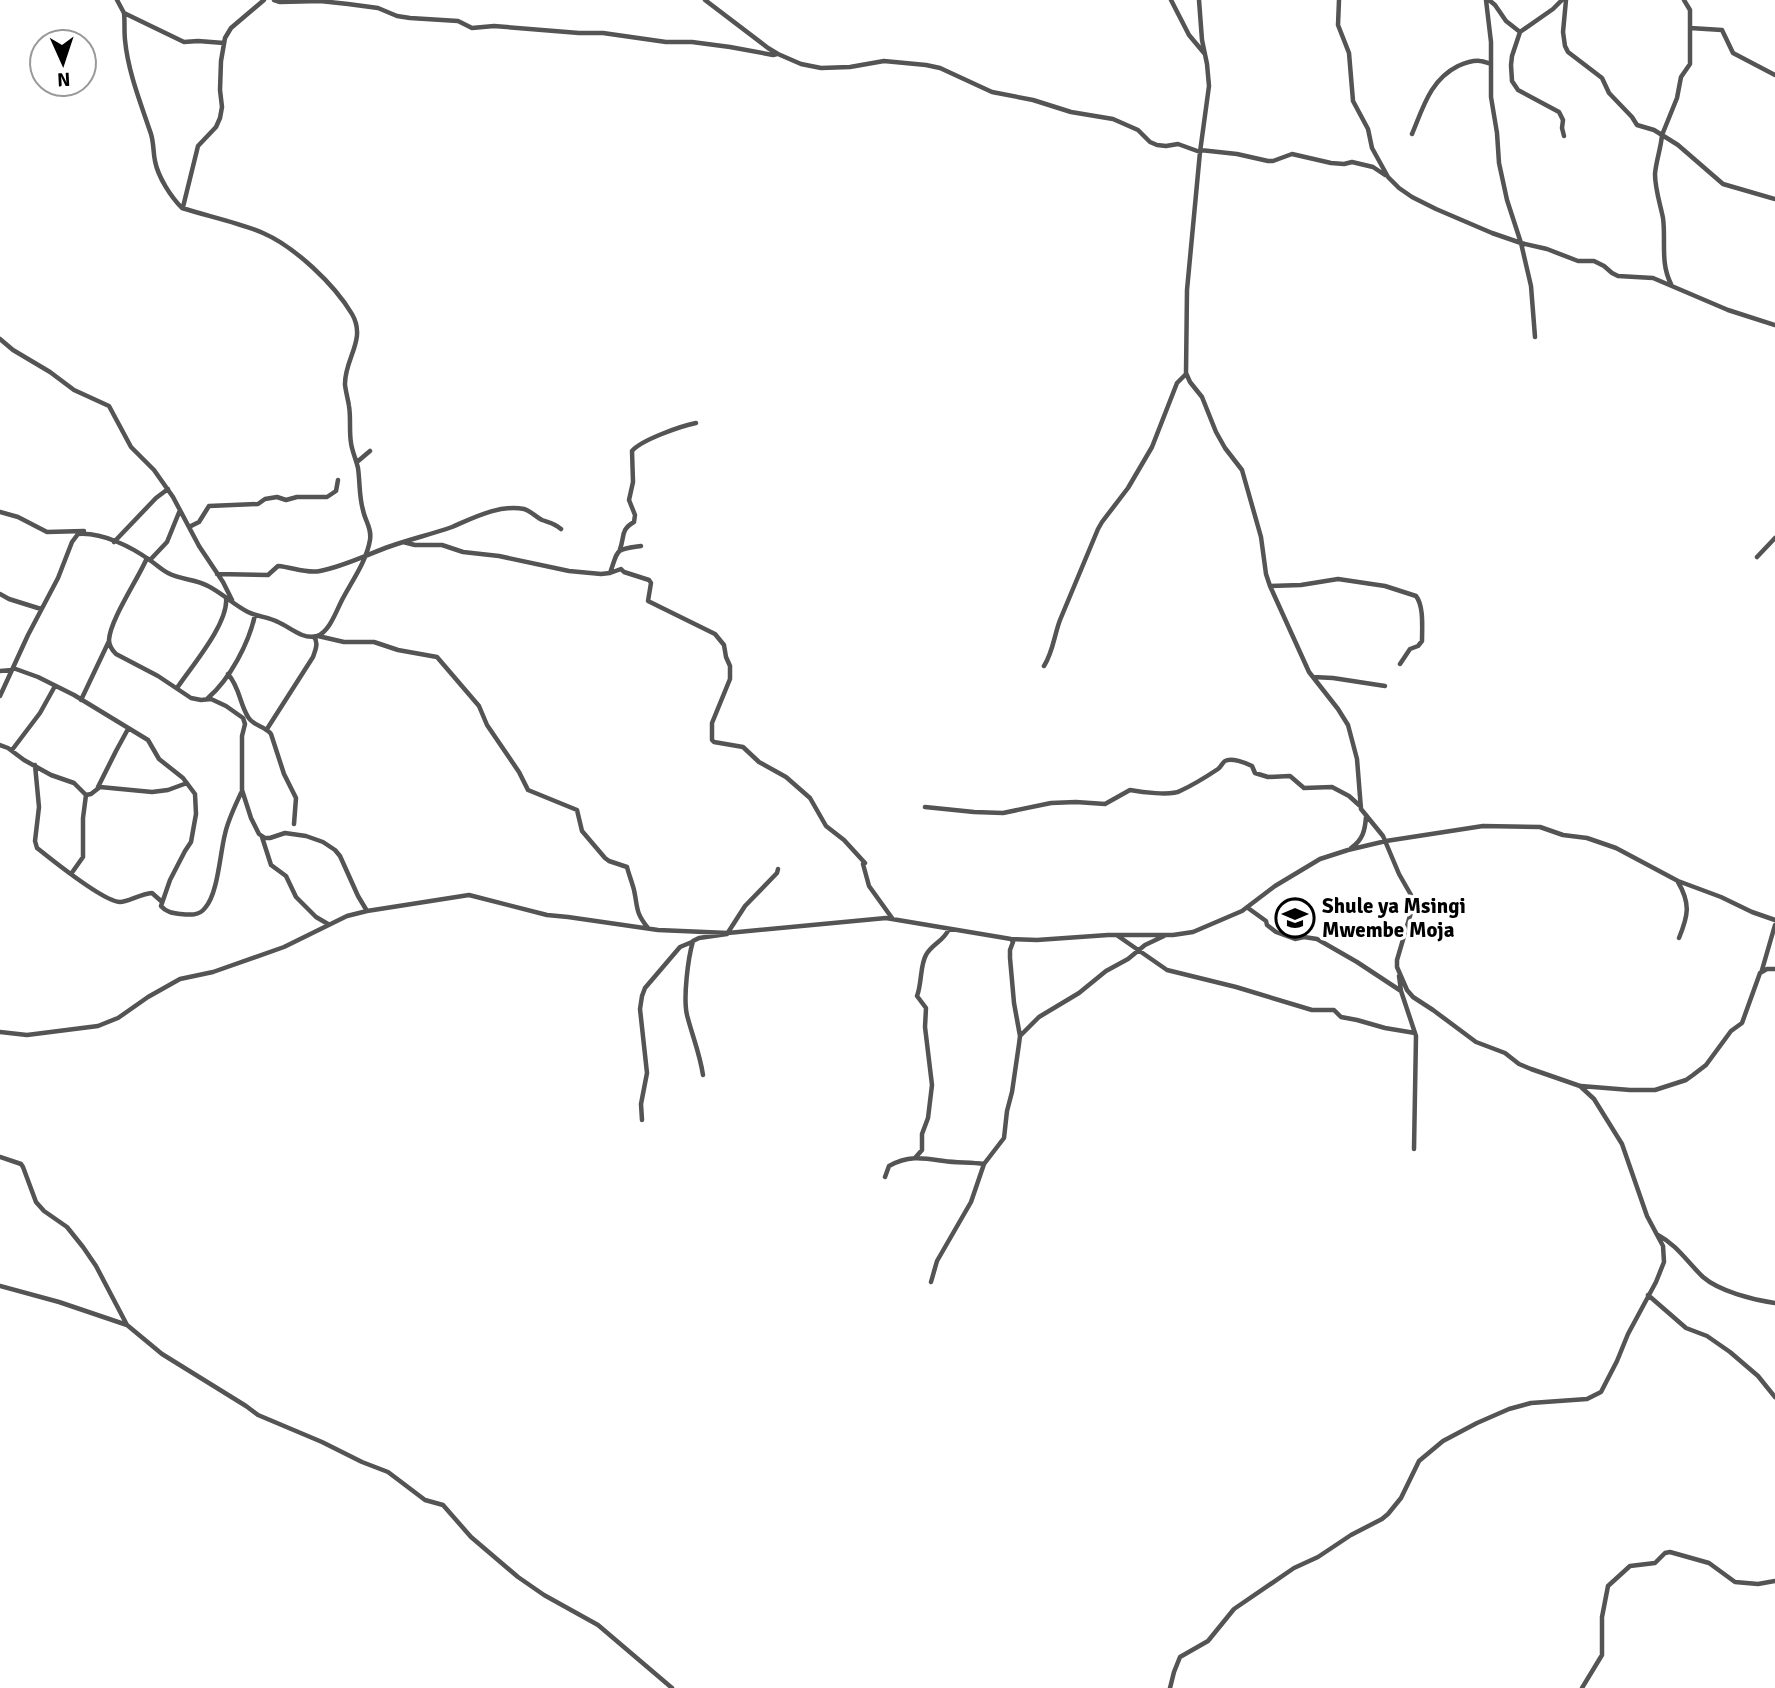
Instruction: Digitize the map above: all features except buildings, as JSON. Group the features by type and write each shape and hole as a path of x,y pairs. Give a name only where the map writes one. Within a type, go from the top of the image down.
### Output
{"street":[{"path":"117,0 124,13 126,49 138,98 152,137 155,160 177,203 182,208 263,233 284,245 310,265 344,302 356,324 358,334 346,369 345,382 351,443 357,462 370,542 366,556 332,620 315,636"},
{"path":"182,208 198,146 216,127 220,118 220,70 224,43 230,28 264,0"},
{"path":"274,0 320,1 378,8 410,18 458,21 472,28 494,26 603,33 777,54"},
{"path":"705,0 777,54 801,64 821,68 850,67 884,61 926,65 940,68 992,92 1113,119 1138,130 1157,145 1178,144 1200,151 1237,154 1268,161 1292,154 1331,163 1352,162 1373,167 1412,197 1521,243 1578,261 1594,261 1618,276 1653,278 1728,310 1775,325"},
{"path":"1171,0 1189,35 1205,53"},
{"path":"1199,0 1209,86 1187,290 1186,373 1202,397 1225,448 1242,470 1261,537 1270,586 1312,677 1348,725 1357,759 1360,805"},
{"path":"1339,0 1338,25 1349,53 1353,101 1367,129 1372,148 1388,177"},
{"path":"1488,0 1506,21 1520,32"},
{"path":"1488,0 1491,97 1499,163 1509,210 1521,243 1531,286 1535,337"},
{"path":"1564,0 1520,32 1512,55 1512,81 1518,89 1559,112 1563,120 1564,136"},
{"path":"1564,0 1563,32 1568,52 1602,78 1609,93 1637,125 1654,130 1674,142 1723,184 1775,199"},
{"path":"1671,285 1664,257 1662,216 1655,174 1662,135 1677,97 1681,77 1690,64 1690,9 1684,0"},
{"path":"124,13 184,43 224,43"},
{"path":"1690,28 1722,30 1733,53 1775,75"},
{"path":"1412,134 1438,80 1466,63 1479,61 1491,64"},
{"path":"0,339 74,390 107,404 131,447 154,470 181,509 199,547 218,574 233,603"},
{"path":"1044,666 1098,529 1153,447 1171,396 1186,373"},
{"path":"610,573 626,527 634,523 635,517 629,500 633,482 632,451 640,443 696,423"},
{"path":"357,462 370,451"},
{"path":"189,527 199,522 209,506 258,504 265,499 277,497 286,500 327,496 336,491 338,480"},
{"path":"114,542 168,489"},
{"path":"81,700 109,641 114,623 148,559 167,542 181,509"},
{"path":"218,574 268,575 278,566 315,572 329,569 480,515 504,509 524,509 561,529"},
{"path":"0,512 18,517 47,532 81,531 114,542 148,559 170,574 198,581 255,615 280,622 298,634 344,642 374,642 404,652 438,657 479,706 487,725 528,790 577,810 582,831 605,858 627,867 638,914 649,929"},
{"path":"0,696 58,578 72,542 78,534 88,534"},
{"path":"1757,556 1775,537"},
{"path":"403,542 442,545 463,552 499,556 569,571 601,574 621,569 649,580 651,583 648,601 715,634 724,644 730,666 730,679 711,726 712,740 743,747 759,762 786,776 810,798 826,826 844,840 864,864 869,886 892,919"},
{"path":"620,549 641,546"},
{"path":"1270,586 1301,585 1338,579 1385,586 1416,596 1420,601 1422,641 1410,649 1400,664"},
{"path":"0,594 41,609"},
{"path":"177,688 222,620 227,604 226,597"},
{"path":"208,699 219,688 243,650 255,615"},
{"path":"267,729 313,657 317,644 315,636"},
{"path":"109,641 116,654 158,676 191,698 208,699 226,706 244,721 242,790 251,818 262,836 271,865 286,876 296,897 328,925"},
{"path":"0,671 13,669 38,677 148,740 159,759 187,783 196,798 193,835 162,901 163,909 185,915 197,914 208,904 215,889 225,834 242,790"},
{"path":"228,674 236,684 249,718 267,729 273,738 288,785 296,798 294,824"},
{"path":"1312,677 1385,686"},
{"path":"12,750 40,713 55,686"},
{"path":"97,789 128,729"},
{"path":"0,745 51,775 74,783 86,795"},
{"path":"925,807 1003,813 1051,803 1105,804 1130,790 1178,792 1219,769 1229,760 1252,766 1255,773 1267,777 1290,776 1304,788 1332,787 1349,796 1360,805 1386,841 1412,900 1412,909 1397,960 1401,991 1415,1032 1414,1149"},
{"path":"35,765 38,807 36,846 71,874 116,901 126,901 137,895 152,893 162,901"},
{"path":"86,795 102,787 152,792 187,783"},
{"path":"71,874 83,857 86,795"},
{"path":"1348,850 1362,838 1366,816"},
{"path":"642,1120 641,1104 647,1073 640,1009 642,996 645,988 680,947 699,938 829,922 892,919 1011,939 1181,935 1248,908 1275,886 1320,859 1386,841 1483,826 1540,827 1566,836 1587,838 1616,848 1678,881 1721,897 1775,923 1762,970 1742,1023 1731,1031 1706,1065 1693,1076 1655,1090 1580,1086 1519,1064 1505,1053 1476,1042 1413,998 1399,972"},
{"path":"262,836 270,838 285,833 306,836 335,850 368,911"},
{"path":"728,933 745,906 778,869"},
{"path":"1678,881 1688,906 1679,938"},
{"path":"0,1032 27,1035 109,1023 180,979 236,965 284,947 347,916 469,895 547,915 649,929 728,933"},
{"path":"1248,908 1276,932 1295,939 1317,939 1401,991"},
{"path":"915,1158 922,1148 922,1134 928,1118 932,1085 925,1027 926,1008 917,996 924,958 949,929"},
{"path":"1116,935 1167,970 1312,1010 1334,1010 1342,1017 1385,1028 1415,1032"},
{"path":"1020,1036 1039,1017 1070,1000 1145,945 1165,936"},
{"path":"931,1282 937,1261 971,1202 984,1164 1004,1138 1020,1036 1014,1003 1011,939"},
{"path":"693,942 686,1012 703,1075"},
{"path":"1762,970 1775,969"},
{"path":"1170,1688 1180,1657 1208,1641 1234,1609 1294,1568 1382,1519 1401,1498 1419,1461 1443,1441 1509,1409 1531,1403 1593,1398 1601,1392 1664,1266 1664,1251 1647,1216 1622,1144 1594,1099 1580,1086"},
{"path":"922,1148 935,1159"},
{"path":"0,1157 21,1164 36,1202 66,1227 83,1247 127,1325"},
{"path":"885,1177 889,1166 915,1158 984,1164"},
{"path":"1658,1236 1671,1243 1704,1278 1716,1286 1775,1303"},
{"path":"0,1286 127,1325 162,1354 258,1415 388,1472 425,1500 443,1505 471,1537 507,1569 544,1595 598,1625 672,1688"},
{"path":"1648,1295 1686,1328 1707,1336 1730,1352 1758,1377 1775,1397"},
{"path":"1581,1688 1602,1655 1602,1617 1608,1586 1630,1566 1655,1563 1665,1553 1670,1552 1709,1563 1735,1582 1758,1584 1775,1581"}],"place":[{"name":"Shule ya Msingi Mwembe Moja","path":"1295,918"}]}
